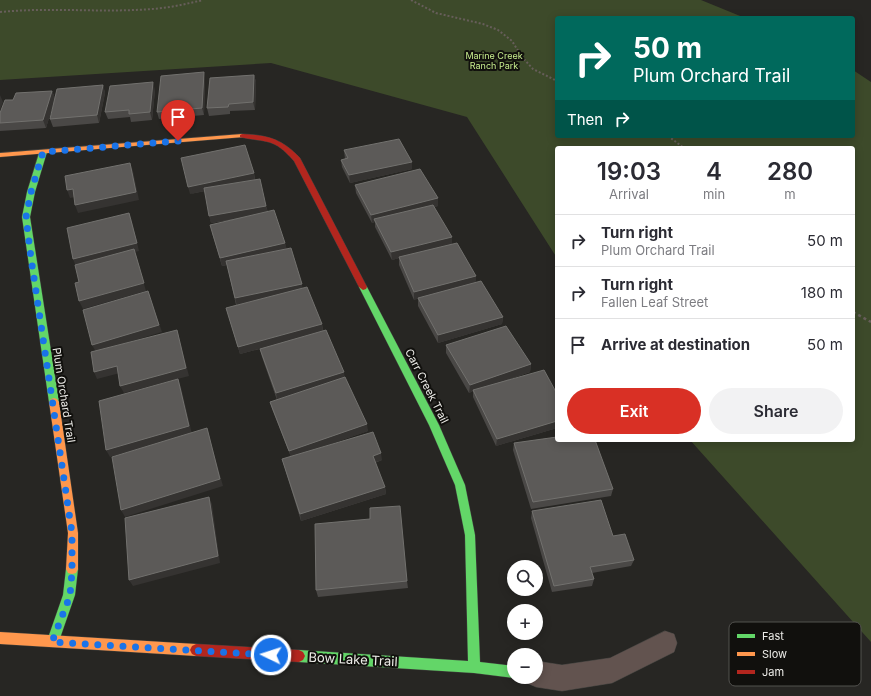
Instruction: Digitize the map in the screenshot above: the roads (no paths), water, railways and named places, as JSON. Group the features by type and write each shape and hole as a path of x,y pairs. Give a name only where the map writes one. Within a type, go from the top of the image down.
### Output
{"street":[{"name":"Carr Creek Trail","path":"43,152 238,136 267,137 279,141 288,148 297,160 434,425 460,485 470,535 474,667"},
{"path":"0,155 43,152"},
{"name":"Plum Orchard Trail","path":"43,152 31,192 26,217 72,533 72,571 70,596 52,642"},
{"name":"Bow Lake Trail","path":"0,638 474,667 507,671"},
{"path":"543,675 562,678 612,670 665,643"}],"park label":[{"name":"Marine Creek Ranch Park","path":"494,62"}]}
